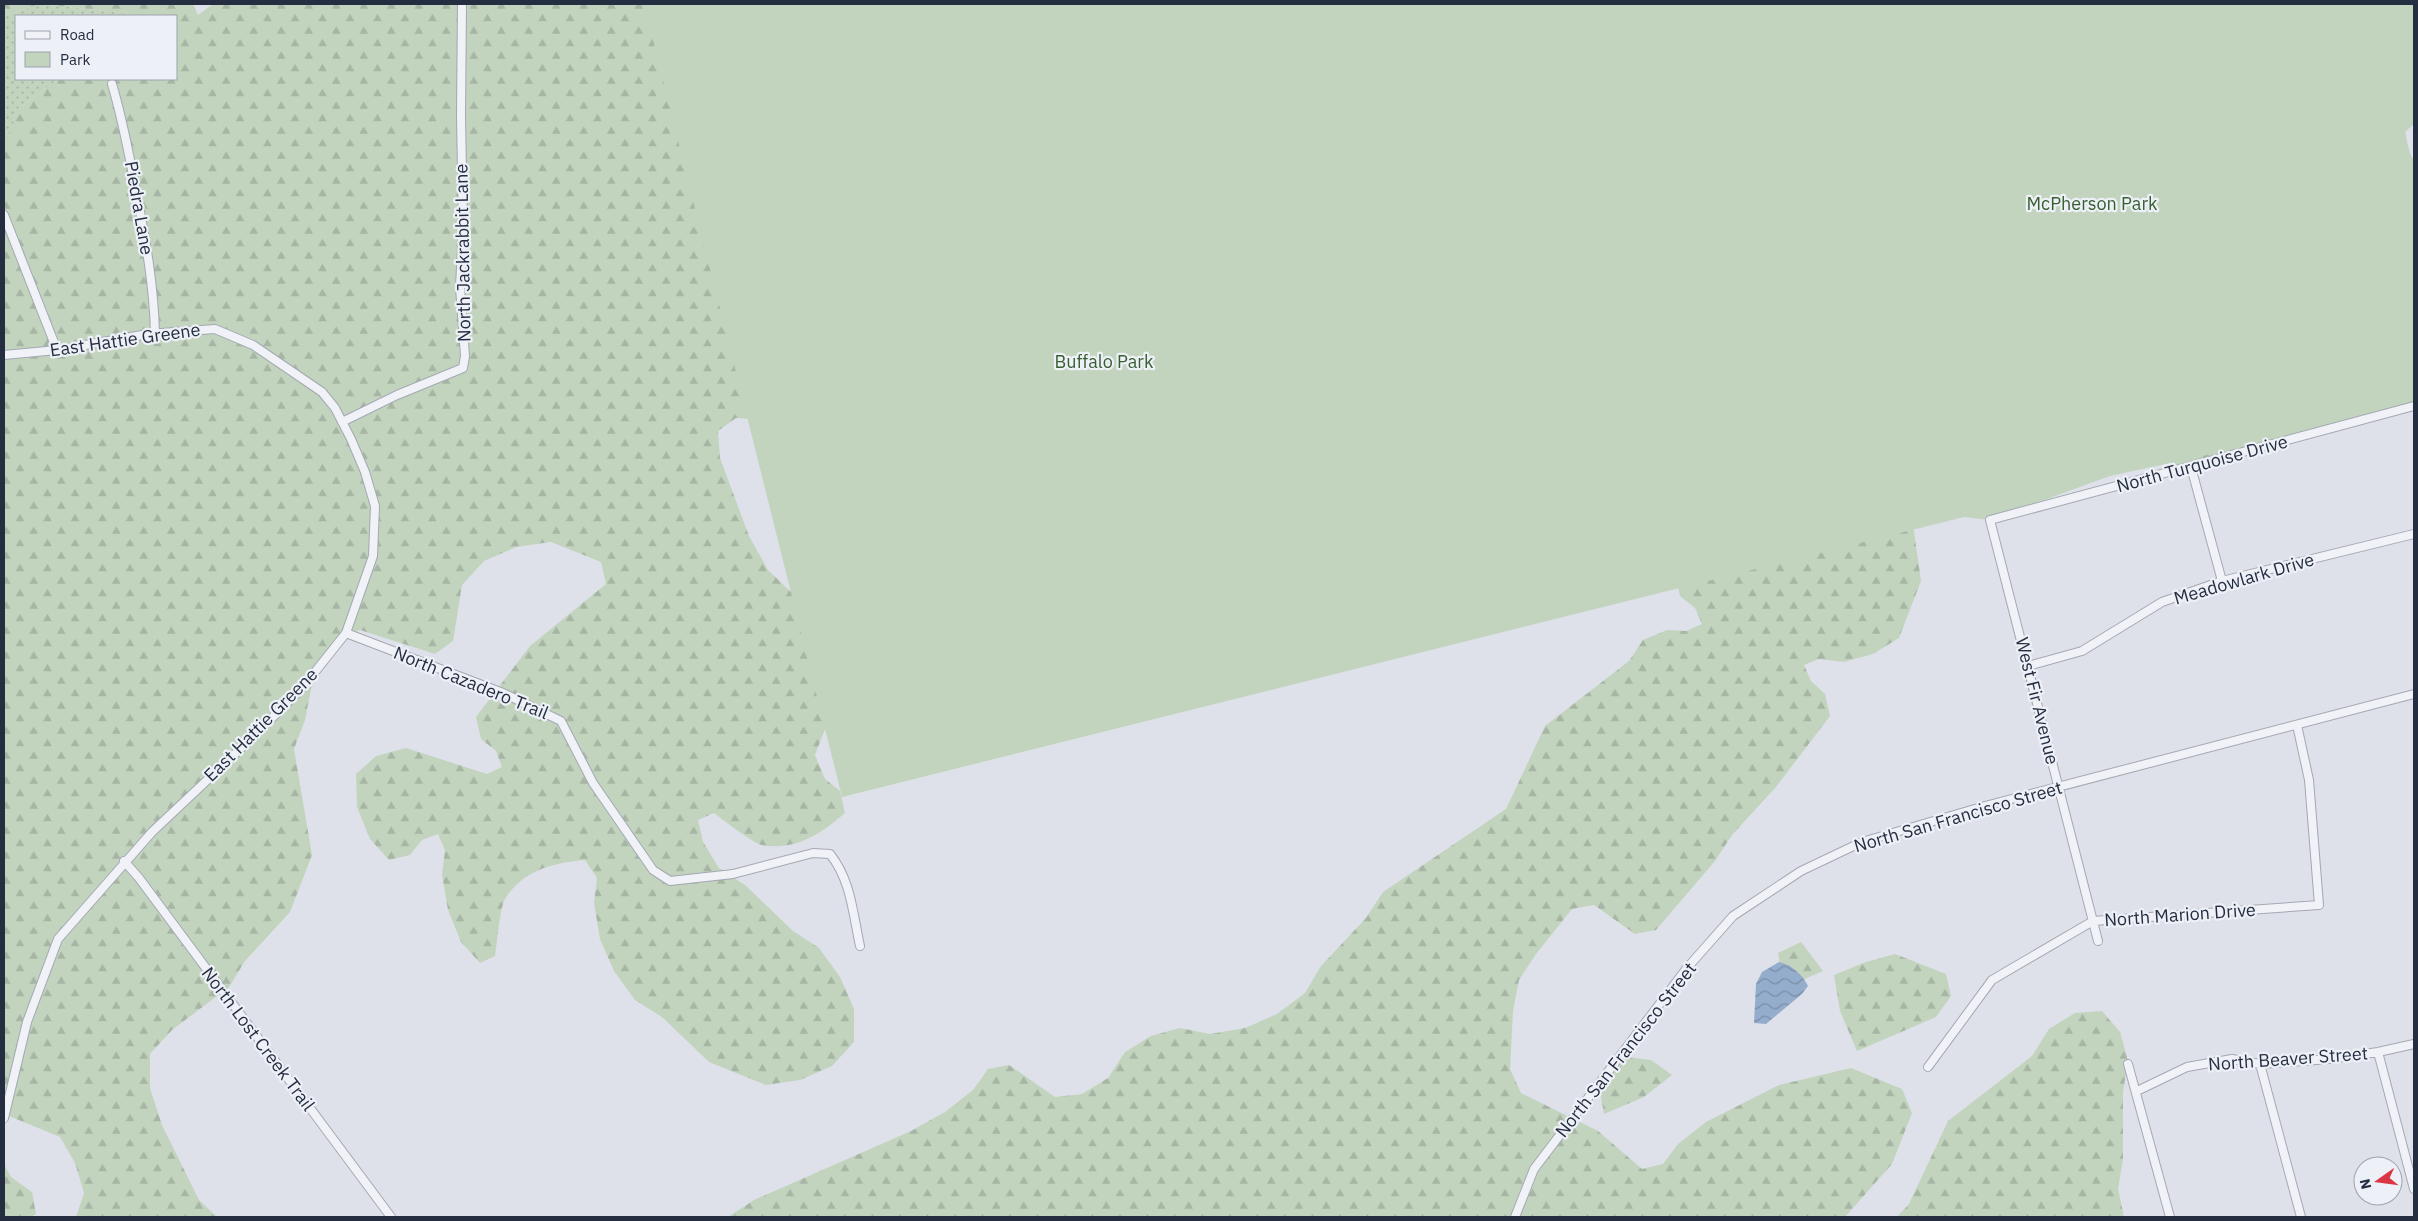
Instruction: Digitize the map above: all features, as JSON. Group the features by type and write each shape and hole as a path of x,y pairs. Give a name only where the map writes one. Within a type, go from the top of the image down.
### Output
{"street":[{"name":"North Jackrabbit Lane","path":"342,422 397,394 463,368 465,356 460,287 463,229 460,106 462,4"},
{"name":"Piedra Lane","path":"112,84 123,123 147,249 154,296 155,334"},
{"path":"4,215 57,350"},
{"name":"East Hattie Greene","path":"4,354 57,350 155,334 215,328 253,345 322,392 342,422 365,472 375,506 373,556 346,633 289,701 124,861 58,939 27,1022 4,1118"},
{"name":"North Turquoise Drive","path":"1990,520 2414,406"},
{"path":"2190,467 2222,581"},
{"name":"West Fir Avenue","path":"1990,520 2098,941"},
{"name":"Meadowlark Drive","path":"2028,666 2082,651 2162,602 2222,581 2414,534"},
{"name":"North Cazadero Trail","path":"346,633 503,693 561,720 593,783 653,870 670,881 734,874 813,853 830,854 841,867 846,878 860,946"},
{"name":"North San Francisco Street","path":"1515,1217 1534,1169 1688,968 1734,916 1801,871 1862,842 2059,786 2414,694"},
{"name":"North Marion Drive","path":"1928,1067 1992,980 2093,921 2318,905 2316,852 2309,780 2297,725"},
{"name":"North Lost Creek Trail","path":"124,861 139,878 391,1217"},
{"name":"North Beaver Street","path":"2137,1091 2187,1067 2232,1059 2260,1064 2330,1059 2378,1052 2414,1044"},
{"path":"2378,1052 2414,1189"},
{"path":"2128,1064 2137,1091 2170,1217"},
{"path":"2260,1064 2301,1217"}],"green space":[{"path":"4,4 39,4 4,16"},
{"path":"39,4 127,13 128,15 15,15 15,80 58,80 19,108 8,137 4,140 4,16"},
{"path":"39,4 193,4 198,15 213,4 660,4 851,425 736,418 718,431 720,458 749,536 768,570 792,593 835,703 815,755 825,779 840,791 845,813 827,828 807,839 796,843 774,846 758,843 714,813 698,820 703,842 719,868 745,885 793,931 819,948 840,977 854,1009 854,1042 832,1066 800,1080 766,1085 709,1062 662,1017 635,1000 614,971 600,939 594,903 597,878 585,860 550,866 530,875 512,889 503,903 495,956 480,963 461,942 448,910 442,875 445,850 438,834 422,840 410,855 389,860 370,839 357,807 356,774 376,756 406,748 487,774 502,767 496,751 481,739 476,717 530,646 606,584 601,562 551,542 516,547 484,561 462,585 453,641 435,654 360,630 336,640 311,689 305,720 294,749 312,855 290,912 245,961 229,987 172,1030 150,1054 150,1088 162,1125 199,1200 217,1217 76,1217 84,1193 75,1163 60,1137 9,1116 4,1120 4,140 8,136 19,108 58,80 178,80 178,15 128,15 127,13"},
{"name":"Buffalo Park","path":"644,4 2414,4 2414,124 2398,138 2414,160 2414,406 2341,426 2110,476 1990,520 1964,517 842,797"},
{"path":"2414,4 2403,105 2404,125 2414,164 2292,433 2216,462 2181,467 2124,444 1907,482 1921,581 1899,638 1873,654 1844,662 1819,659 1804,665 1811,681 1825,694 1830,716 1776,787 1732,835 1715,861 1656,930 1635,934 1594,905 1572,909 1536,954 1519,980 1513,1011 1510,1069 1521,1093 1598,1131 1642,1169 1663,1164 1678,1144 1706,1122 1779,1085 1851,1068 1902,1089 1912,1113 1892,1164 1845,1217 728,1217 754,1200 911,1131 945,1112 973,1090 988,1069 1009,1065 1055,1097 1082,1094 1108,1078 1125,1052 1151,1036 1180,1028 1210,1034 1245,1028 1277,1014 1305,993 1321,966 1366,918 1383,892 1506,809 1545,726 1629,661 1643,640 1667,630 1686,631 1702,624 1695,608 1680,596 1675,574"},
{"path":"1801,942 1823,971 1784,988 1778,953"},
{"path":"1895,954 1946,974 1951,996 1936,1017 1857,1051 1840,1011 1834,975 1866,962"},
{"path":"2102,1011 2120,1032 2128,1061 2123,1092 2123,1159 2118,1189 2124,1217 1897,1217 1909,1204 1948,1121 2032,1056 2049,1029 2075,1013"},
{"path":"1626,1057 1651,1060 1672,1075 1644,1097 1604,1114 1598,1079"},
{"path":"4,1164 11,1177 32,1192 36,1214 31,1217 4,1217"}],"water":[{"path":"1779,962 1788,965 1796,971 1808,986 1802,994 1766,1024 1754,1023 1756,984 1762,972"}],"park label":[{"name":"McPherson Park","path":"2092,204"}]}
